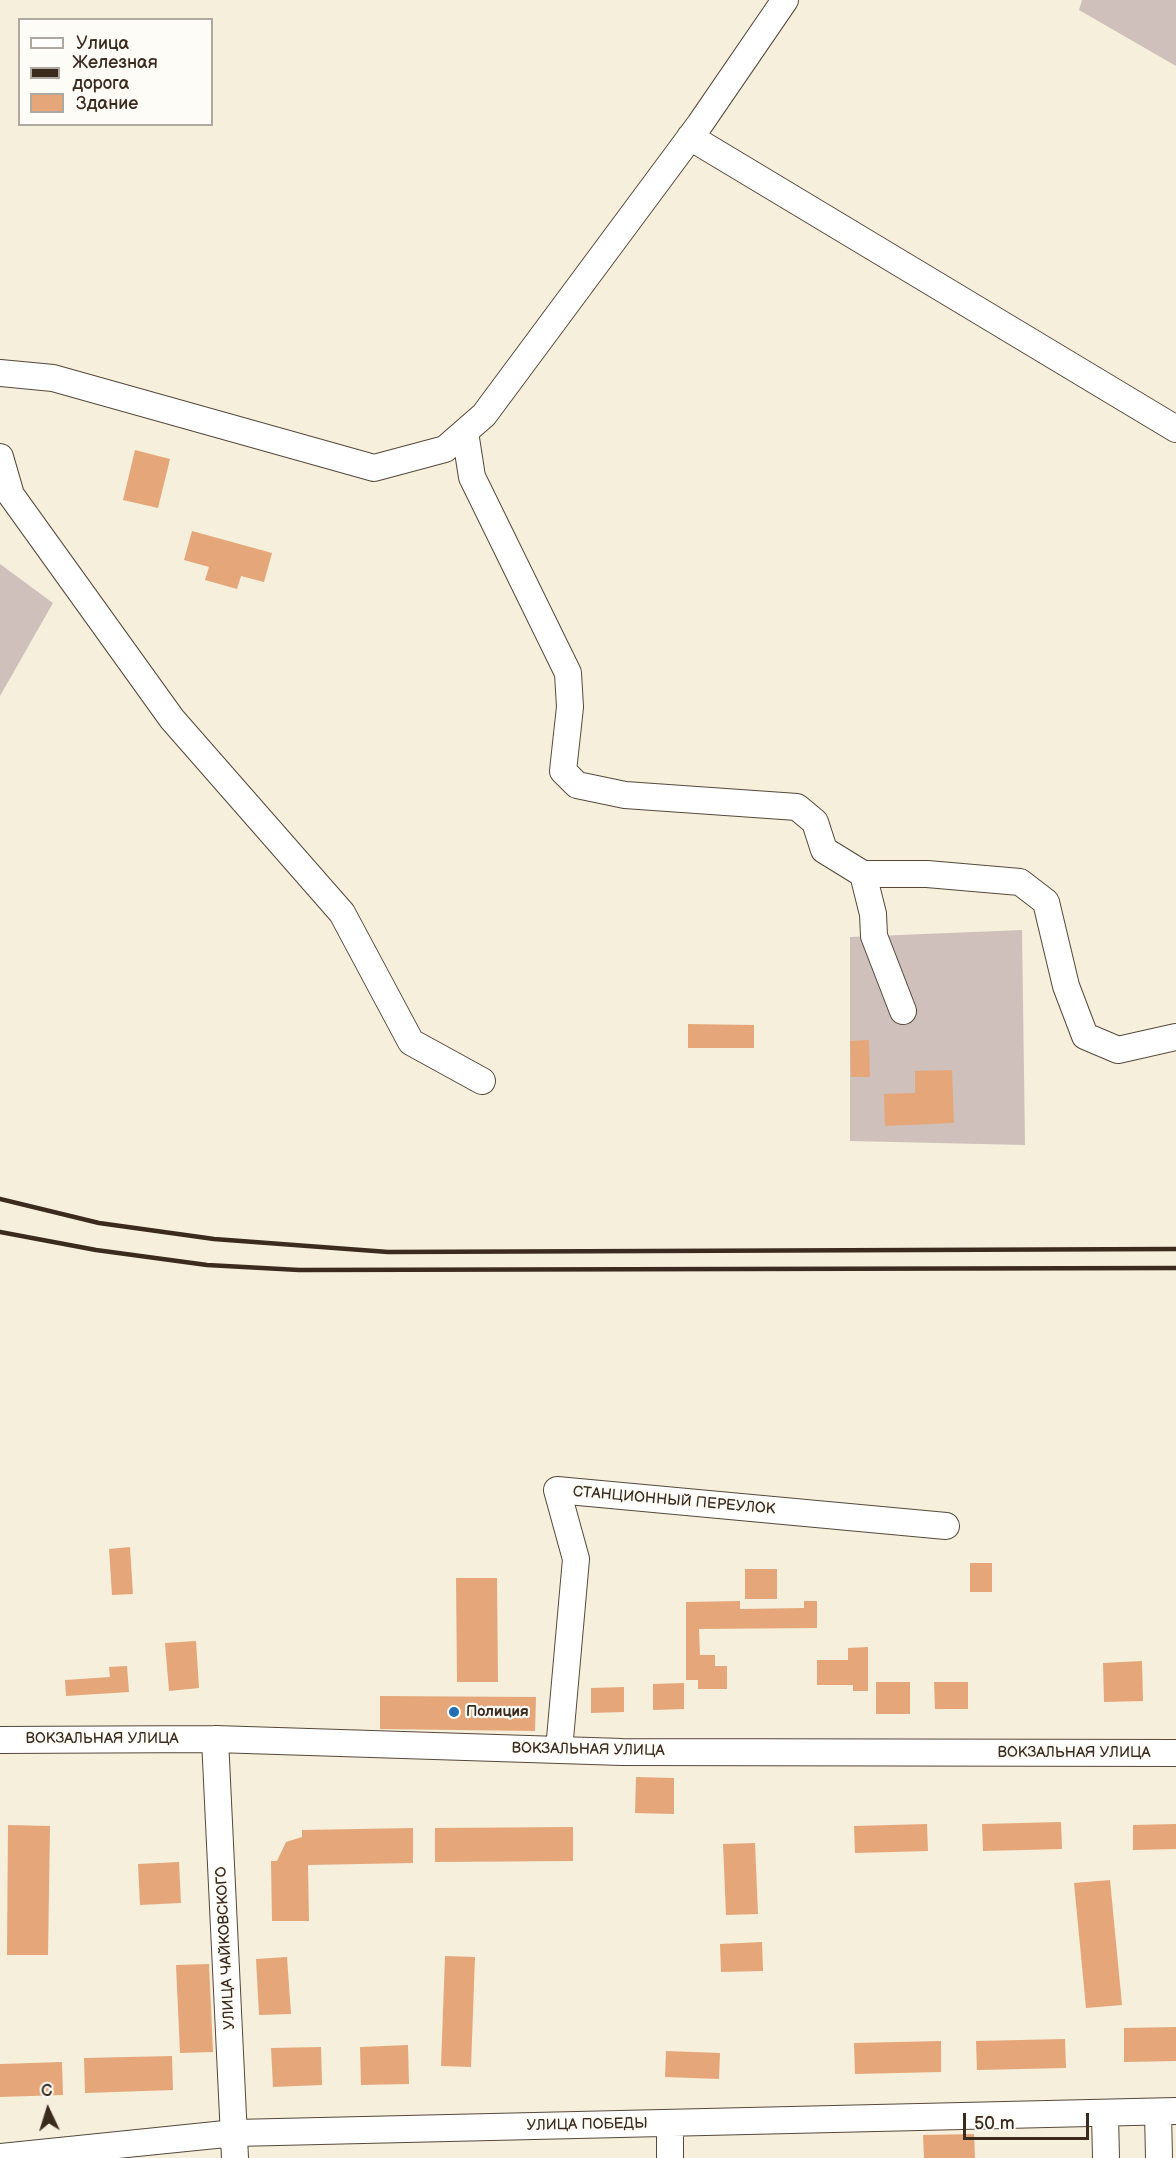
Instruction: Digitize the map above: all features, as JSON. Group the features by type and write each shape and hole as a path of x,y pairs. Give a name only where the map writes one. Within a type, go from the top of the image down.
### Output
{"street":[{"path":"0,373 53,378 374,468 445,449 484,415 690,137 785,0"},
{"path":"690,137 1176,429"},
{"path":"465,432 472,477 568,673 570,707 563,771 577,785 625,795 797,807 815,822 824,850 863,873 927,874 1020,882 1046,902 1066,986 1086,1036 1119,1050 1176,1037"},
{"path":"0,457 11,495 172,719 342,913 411,1042 482,1081"},
{"path":"863,873 873,914 874,936 903,1011"},
{"name":"СТАНЦИОННЫЙ ПЕРЕУЛОК","path":"560,1750 576,1559 557,1490 946,1526"},
{"name":"ВОКЗАЛЬНАЯ УЛИЦА","path":"0,1740 215,1739 560,1750 1176,1753"},
{"name":"УЛИЦА ЧАЙКОВСКОГО","path":"215,1739 235,2146"},
{"path":"1159,2158 1167,2112"},
{"name":"УЛИЦА ПОБЕДЫ","path":"0,2157 670,2123 1167,2112"},
{"path":"1105,2114 1106,2158"},
{"path":"670,2123 670,2158"}],"shaded area":[{"path":"1082,0 1176,0 1176,66 1079,10"},
{"path":"0,564 53,603 0,696"},
{"path":"1022,930 1025,1145 850,1141 850,937"}],"building":[{"path":"135,450 170,459 158,508 123,500"},
{"path":"192,531 272,553 264,582 241,576 237,589 205,580 209,567 184,560"},
{"path":"688,1024 754,1025 754,1048 688,1048"},
{"path":"869,1040 870,1077 851,1077 850,1041"},
{"path":"952,1070 954,1123 885,1126 884,1094 915,1093 915,1071"},
{"path":"130,1547 133,1594 112,1595 109,1549"},
{"path":"970,1563 992,1563 992,1592 970,1592"},
{"path":"745,1569 777,1569 777,1599 745,1599"},
{"path":"456,1578 497,1578 498,1682 457,1682"},
{"path":"740,1601 740,1609 804,1608 804,1601 817,1601 817,1628 699,1629 700,1655 715,1655 715,1666 727,1666 727,1689 698,1689 698,1680 686,1680 686,1602"},
{"path":"196,1641 199,1688 169,1691 165,1643"},
{"path":"868,1647 868,1691 853,1691 853,1685 817,1685 817,1660 848,1660 848,1648"},
{"path":"1142,1661 1143,1701 1104,1702 1103,1663"},
{"path":"127,1666 129,1692 66,1696 65,1680 110,1677 109,1667"},
{"path":"876,1682 910,1682 910,1714 876,1714"},
{"path":"934,1682 968,1682 968,1709 935,1709"},
{"path":"684,1683 684,1709 653,1710 653,1684"},
{"path":"624,1687 624,1712 591,1713 591,1688"},
{"path":"380,1696 536,1697 535,1731 380,1729"},
{"path":"636,1777 674,1778 674,1814 635,1813"},
{"path":"1061,1822 1062,1849 983,1851 982,1824"},
{"path":"927,1824 928,1851 855,1853 854,1826"},
{"path":"1176,1824 1176,1849 1133,1850 1133,1825"},
{"path":"8,1825 50,1826 48,1955 7,1955"},
{"path":"573,1827 573,1861 435,1862 435,1828"},
{"path":"413,1828 413,1863 308,1865 309,1921 272,1921 271,1861 277,1861 286,1842 302,1837 302,1830"},
{"path":"755,1843 758,1914 726,1915 723,1844"},
{"path":"179,1862 181,1903 140,1905 138,1864"},
{"path":"1110,1880 1122,2005 1086,2008 1074,1883"},
{"path":"762,1942 763,1971 721,1972 720,1944"},
{"path":"445,1956 475,1957 471,2067 441,2066"},
{"path":"287,1957 291,2014 259,2015 256,1959"},
{"path":"209,1964 213,2052 180,2053 176,1965"},
{"path":"1176,2027 1176,2061 1124,2062 1124,2028"},
{"path":"1065,2039 1066,2068 977,2070 976,2041"},
{"path":"941,2041 941,2072 855,2074 854,2043"},
{"path":"408,2045 409,2084 361,2085 360,2047"},
{"path":"321,2047 322,2085 273,2087 271,2048"},
{"path":"666,2051 720,2053 719,2079 665,2077"},
{"path":"172,2056 173,2090 85,2093 84,2058"},
{"path":"62,2062 63,2095 0,2097 0,2064"},
{"path":"974,2134 975,2158 924,2158 923,2135"}],"railway":[{"path":"0,1199 99,1223 214,1239 388,1252 1176,1249"},
{"path":"0,1232 96,1250 207,1265 299,1270 1176,1268"}],"place":[{"name":"Полиция","path":"454,1712"}]}
